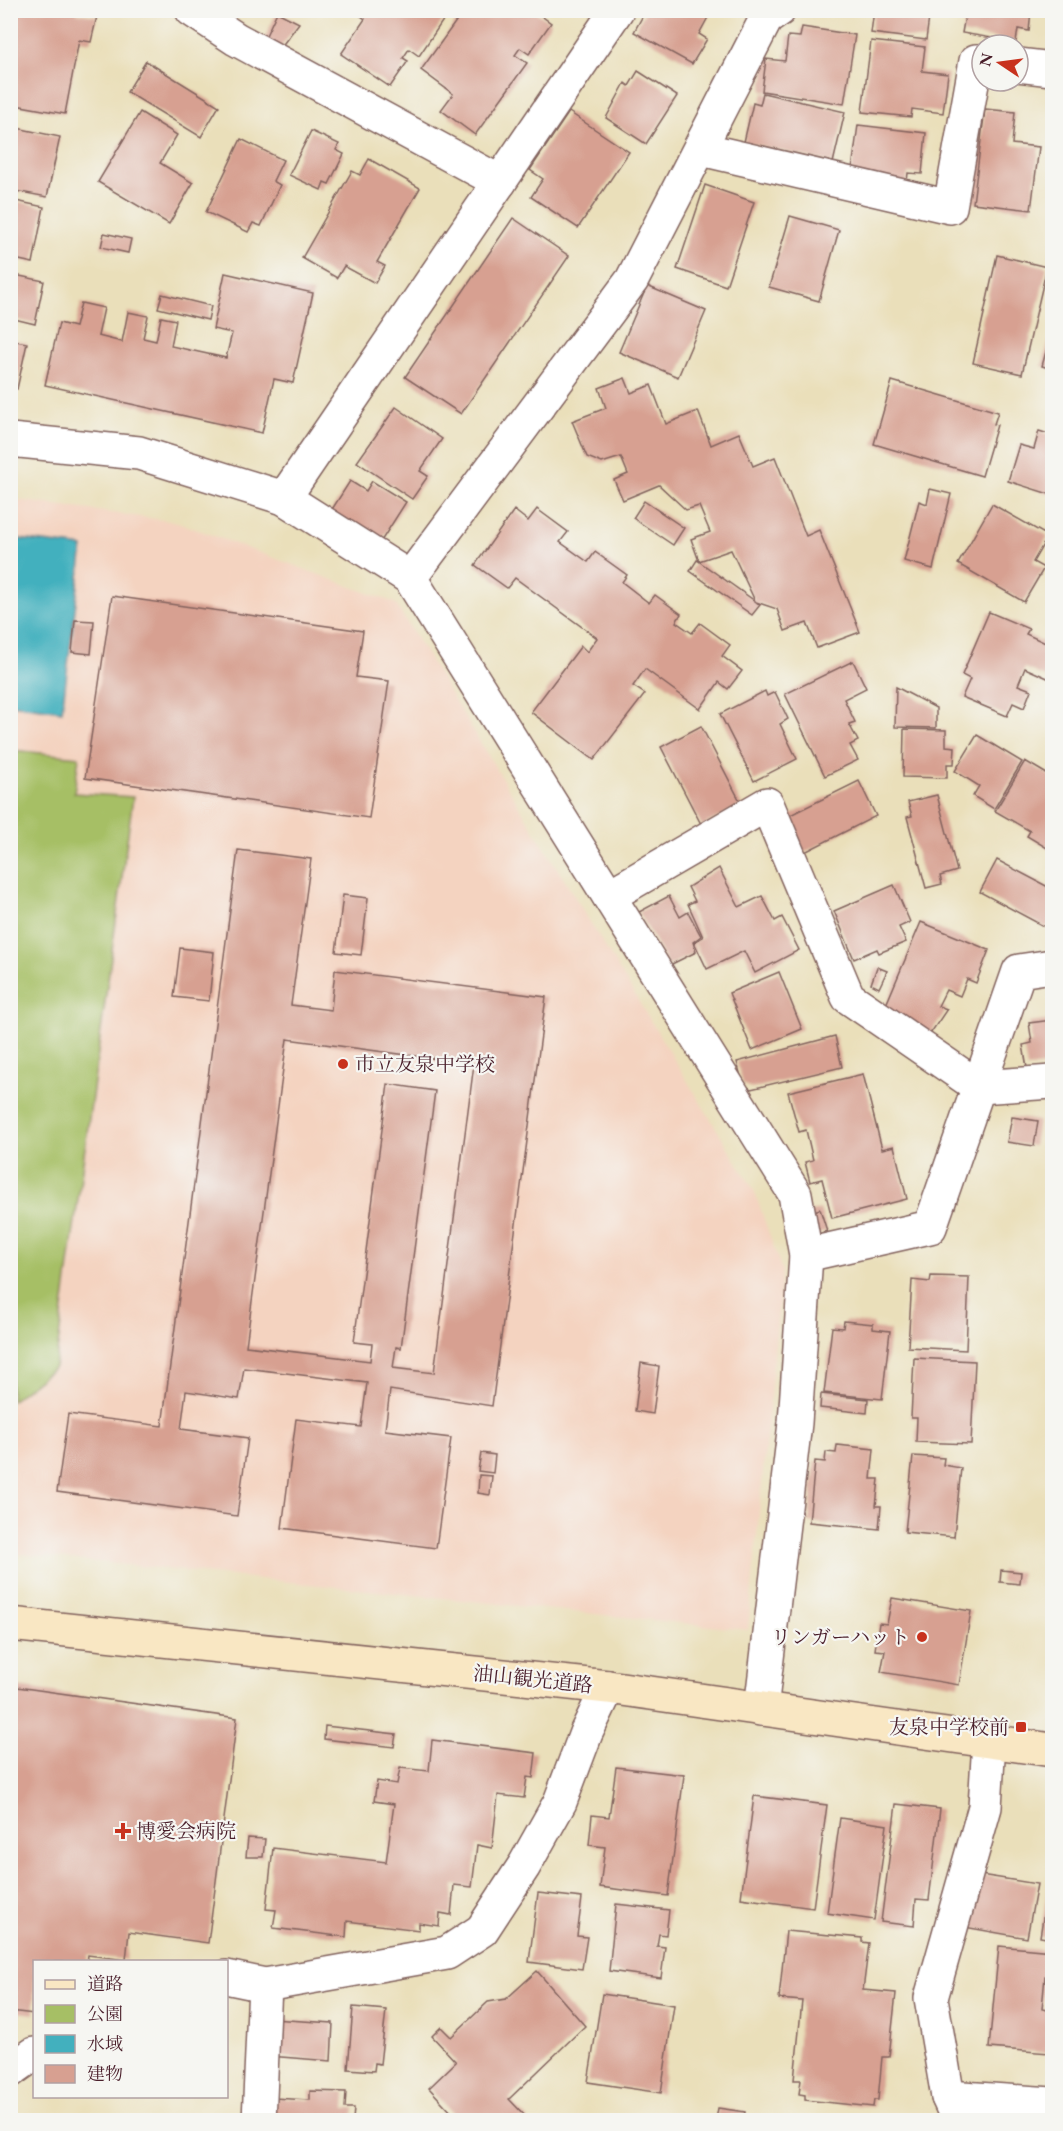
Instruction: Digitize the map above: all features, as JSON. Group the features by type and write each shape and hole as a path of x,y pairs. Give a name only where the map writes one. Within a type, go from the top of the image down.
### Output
{"street":[{"path":"192,10 236,39 500,182"},
{"path":"284,498 617,10"},
{"path":"410,578 632,280 766,19 779,10"},
{"path":"1030,66 1053,69"},
{"path":"700,149 950,207 970,93"},
{"path":"10,440 139,453 284,498 410,578 795,1194 806,1255 795,1423 761,1709"},
{"path":"609,896 767,804 848,997 979,1087 1053,1082"},
{"path":"806,1255 930,1227 1019,971 1053,966"},
{"name":"油山観光道路","path":"10,1624 608,1687 1053,1750"},
{"path":"228,1977 266,1985 447,1953 482,1930 524,1866 560,1802 586,1733 608,1687"},
{"path":"989,1741 986,1807 931,1998 953,2109 1053,2104"},
{"path":"259,2121 266,1985"},
{"path":"10,2071 33,2055"}],"shaded area":[{"name":"市立友泉中学校","path":"11,499 177,522 395,603 754,1190 782,1271 748,1630 11,1553"}],"green space":[{"path":"11,750 79,757 74,793 133,797 55,1367 11,1401"}],"water":[{"path":"11,538 83,547 62,711 11,704"}],"building":[{"path":"18,10 77,10 77,13 97,16 91,42 79,40 65,114 10,104 10,48"},
{"path":"353,10 450,10 419,56 409,49 403,58 408,61 390,87 341,54 365,19"},
{"path":"464,10 533,10 551,23 529,54 520,48 515,55 527,63 475,135 441,110 453,94 421,70"},
{"path":"646,10 712,10 699,34 707,39 692,64 634,32"},
{"path":"874,10 930,10 926,40 871,33"},
{"path":"966,10 1031,10 1029,31 1018,29 1017,33 962,33"},
{"path":"277,12 299,23 278,51 262,44"},
{"path":"802,27 855,35 844,104 762,91 766,59 785,61 788,36 800,37"},
{"path":"871,41 925,47 922,71 948,74 943,113 912,109 911,117 862,112"},
{"path":"146,61 219,106 201,137 127,92"},
{"path":"638,71 677,96 646,144 606,118 625,83 629,86"},
{"path":"763,93 845,112 833,163 744,142 753,103 760,105"},
{"path":"985,109 1015,112 1012,144 1039,147 1031,210 973,203"},
{"path":"140,112 177,135 160,163 193,183 169,224 98,182"},
{"path":"569,112 629,152 578,228 531,197 543,179 530,170"},
{"path":"858,125 926,133 922,174 908,173 906,190 850,184"},
{"path":"12,127 60,137 47,197 10,190"},
{"path":"311,131 339,144 336,150 344,154 329,184 324,182 321,190 289,175"},
{"path":"241,139 283,160 273,181 280,185 261,226 253,223 248,232 206,212"},
{"path":"369,159 420,188 377,262 385,266 375,283 344,266 337,278 302,258 352,171 360,175"},
{"path":"705,185 754,202 726,286 677,269"},
{"path":"16,201 44,207 33,263 10,258 10,211 14,212"},
{"path":"790,216 839,230 819,301 769,287"},
{"path":"513,218 569,256 461,414 405,377"},
{"path":"104,233 131,239 128,253 101,247"},
{"path":"997,255 1047,267 1022,374 973,363"},
{"path":"225,273 313,293 293,383 274,379 262,433 45,385 59,323 75,327 81,303 104,308 98,336 122,342 128,312 148,316 143,338 156,341 161,317 176,320 171,346 226,358 232,333 213,329"},
{"path":"10,274 44,281 35,324 10,318"},
{"path":"647,286 706,311 678,377 619,352"},
{"path":"162,294 211,306 208,320 158,308"},
{"path":"1052,330 1052,369 1042,366"},
{"path":"10,340 27,343 17,389 10,387"},
{"path":"625,378 631,393 651,385 666,424 698,411 711,445 739,433 753,466 775,457 806,536 819,530 860,632 817,648 807,623 785,631 777,609 756,602 760,605 752,615 690,571 697,560 755,601 731,550 699,561 691,539 710,532 699,506 686,510 659,485 623,500 614,480 628,474 621,457 602,463 587,457 572,421 606,408 599,388"},
{"path":"892,381 998,412 994,424 997,425 982,476 874,444"},
{"path":"396,407 442,439 420,471 428,476 412,499 357,462"},
{"path":"1039,431 1052,435 1052,495 1008,481 1019,445 1034,449"},
{"path":"350,481 366,491 372,481 406,502 378,546 329,514"},
{"path":"930,489 951,494 933,569 904,561 919,501 927,504"},
{"path":"644,501 684,528 673,545 633,518"},
{"path":"992,504 1048,536 1033,562 1044,568 1024,602 958,564"},
{"path":"537,509 568,532 560,542 588,562 595,552 627,575 622,582 649,603 655,595 681,614 676,622 692,633 700,623 730,645 722,656 742,671 728,689 719,682 700,709 645,669 633,686 645,694 594,760 531,712 581,646 587,652 597,638 515,578 507,588 475,565 514,510 528,521"},
{"path":"112,596 363,631 356,677 389,681 369,818 85,778"},
{"path":"989,612 1029,629 1026,634 1052,646 1052,680 1025,668 1018,685 1031,690 1024,708 1013,703 1007,716 962,697 970,679 962,675"},
{"path":"75,620 94,621 91,654 72,652"},
{"path":"853,661 866,688 844,699 855,722 849,724 858,741 850,745 858,760 825,776 785,694"},
{"path":"896,687 936,708 936,728 895,727"},
{"path":"765,691 767,696 775,692 788,719 780,724 797,759 754,781 720,714"},
{"path":"701,726 742,805 702,826 661,747"},
{"path":"904,729 946,730 946,746 955,747 954,764 947,764 947,778 903,777"},
{"path":"977,735 1022,762 994,809 973,796 979,786 955,771"},
{"path":"1025,761 1052,777 1052,851 1027,836 1030,831 995,811"},
{"path":"859,781 876,816 799,855 782,819"},
{"path":"937,795 957,871 940,876 942,884 926,888 907,817 912,816 908,802"},
{"path":"238,850 311,859 291,1005 331,1010 335,970 546,997 492,1406 390,1390 385,1430 451,1438 436,1548 282,1528 296,1419 361,1427 367,1383 244,1368 239,1399 186,1391 181,1429 248,1438 237,1516 57,1492 68,1414 162,1426","holes":["287,1039 474,1064 434,1373 393,1368 396,1347 401,1348 435,1091 388,1084 354,1342 372,1344 370,1361 246,1346"]},
{"path":"997,860 1052,889 1052,917 1047,928 980,892"},
{"path":"719,868 739,907 762,896 775,921 782,917 799,950 755,973 744,951 707,969 694,942 703,937 688,904 695,901 688,887"},
{"path":"894,885 910,922 899,927 906,942 879,953 877,949 854,959 834,911"},
{"path":"343,895 368,898 361,955 336,952"},
{"path":"669,896 680,917 688,912 701,936 693,942 696,952 668,966 639,912"},
{"path":"921,922 989,950 976,983 967,979 960,996 946,990 938,1006 947,1009 926,1040 883,1012"},
{"path":"180,948 214,952 209,1001 174,997"},
{"path":"877,967 887,971 879,988 871,984"},
{"path":"779,972 802,1029 752,1050 729,993"},
{"path":"1052,1020 1052,1065 1027,1068 1023,1045 1032,1043 1029,1023"},
{"path":"835,1036 842,1067 751,1089 743,1084 737,1062"},
{"path":"863,1074 882,1149 894,1146 907,1199 832,1218 822,1179 810,1182 805,1162 813,1160 806,1130 799,1132 788,1092"},
{"path":"1012,1117 1038,1121 1034,1146 1007,1142"},
{"path":"820,1209 827,1231 815,1235 808,1213"},
{"path":"931,1276 969,1277 966,1350 908,1347 912,1280 930,1282"},
{"path":"844,1321 873,1324 873,1329 890,1331 882,1399 824,1393 832,1327 843,1328"},
{"path":"914,1358 975,1361 971,1444 916,1442 917,1418 911,1418"},
{"path":"641,1363 659,1366 653,1414 635,1411"},
{"path":"821,1394 868,1399 867,1413 820,1408"},
{"path":"837,1445 874,1449 871,1479 879,1479 876,1506 881,1506 879,1529 809,1522 815,1461 825,1462 826,1452 836,1453"},
{"path":"481,1453 495,1455 493,1473 478,1471"},
{"path":"913,1456 944,1458 943,1465 961,1468 954,1537 905,1532"},
{"path":"479,1475 492,1476 490,1495 478,1493"},
{"path":"1001,1570 1021,1572 1020,1584 1000,1582"},
{"name":"リンガーハット","path":"892,1598 971,1611 959,1685 881,1672 885,1651 875,1650 879,1623 887,1624"},
{"name":"博愛会病院","path":"10,1686 237,1718 208,1943 129,1932 126,1960 88,1955 87,1960 33,1960 33,2014 10,2011"},
{"path":"325,1726 396,1734 394,1747 324,1739"},
{"path":"432,1740 536,1753 533,1778 527,1777 524,1798 498,1795 492,1848 477,1845 472,1887 454,1885 451,1915 440,1913 439,1926 419,1923 419,1930 347,1921 346,1937 273,1928 276,1910 266,1909 273,1848 386,1862 394,1804 374,1801 377,1781 397,1784 400,1768 429,1771"},
{"path":"616,1767 684,1775 668,1896 600,1887 605,1847 589,1845 592,1815 609,1817"},
{"path":"754,1796 827,1805 813,1908 741,1898"},
{"path":"896,1804 940,1809 929,1900 916,1899 914,1926 881,1922"},
{"path":"840,1818 887,1825 874,1920 827,1913"},
{"path":"248,1838 265,1839 263,1857 246,1857"},
{"path":"1052,1868 1052,1939 1040,1937"},
{"path":"974,1874 1037,1884 1027,1938 964,1927"},
{"path":"538,1893 582,1898 577,1936 587,1937 582,1969 529,1962"},
{"path":"616,1904 669,1910 666,1935 659,1934 657,1946 665,1947 661,1978 609,1971"},
{"path":"786,1931 862,1938 862,1942 869,1943 863,1990 896,1993 889,2057 882,2057 878,2100 874,2100 873,2107 805,2100 805,2095 799,2094 801,2080 794,2080 802,2001 779,1999"},
{"path":"999,1946 1052,1951 1052,1977 1045,1976 1042,2009 1052,2011 1049,2053 989,2048"},
{"path":"537,1971 585,2026 509,2099 529,2120 446,2120 453,2114 429,2088 456,2062 432,2036 441,2027 451,2037 488,2002 506,1999"},
{"path":"602,1994 674,2005 661,2093 588,2082"},
{"path":"353,2007 386,2010 380,2064 375,2063 374,2071 348,2069"},
{"path":"272,2019 333,2023 331,2061 269,2056"},
{"path":"310,2091 346,2092 345,2108 354,2108 353,2120 272,2120 273,2098 310,2100"},
{"path":"718,2108 745,2112 744,2120 716,2120"}],"place":[{"name":"市立友泉中学校","path":"343,1064"},
{"name":"リンガーハット","path":"922,1637"},
{"name":"友泉中学校前","path":"1021,1727"},
{"name":"博愛会病院","path":"123,1831"}]}
